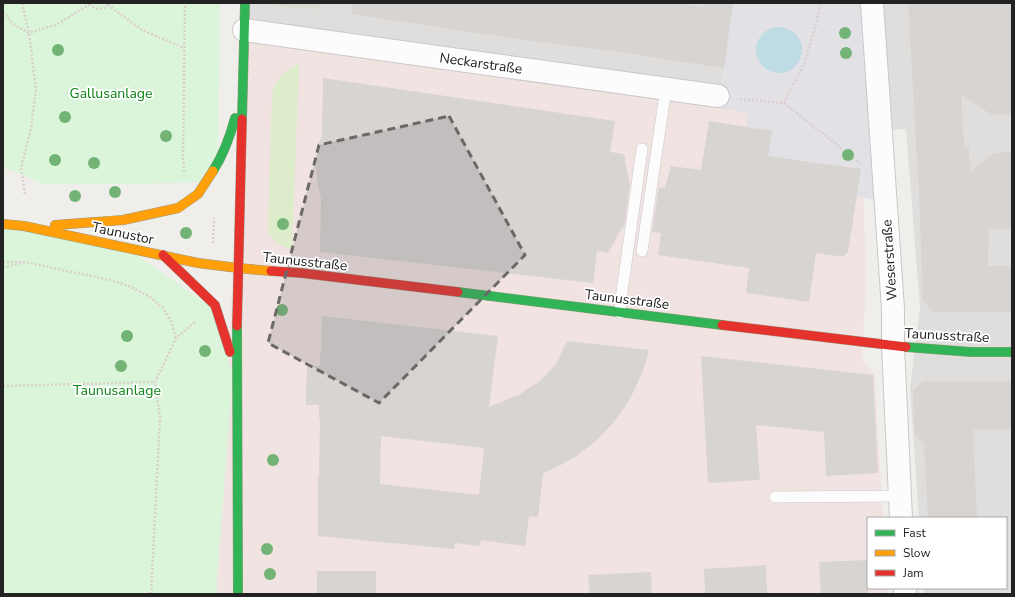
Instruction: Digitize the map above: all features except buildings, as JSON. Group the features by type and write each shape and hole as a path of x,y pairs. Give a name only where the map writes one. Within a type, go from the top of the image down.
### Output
{"main road":[{"path":"238,594 237,309 245,3"},
{"path":"24,226 78,224 123,220 178,208 198,194 219,161 231,134 242,94"},
{"name":"Taunustor","path":"3,224 24,226 198,263 238,268"},
{"path":"163,255 215,305 237,372"},
{"name":"Taunusstraße","path":"238,268 301,273 893,346 971,352 1012,352"}],"street":[{"name":"Weserstraße","path":"872,3 892,309 902,517"},
{"name":"Neckarstraße","path":"244,30 718,96"}],"lane":[{"path":"642,251 666,88"},
{"path":"620,312 642,149"},
{"path":"775,497 900,496"}],"path":[{"path":"22,3 29,33 36,90 31,129 21,168 25,195"},
{"path":"185,3 183,157 185,177"},
{"path":"784,103 804,62 821,3"},
{"path":"3,12 14,24 29,33 58,24 90,4 92,7 99,9 105,8 108,4 142,30 184,48"},
{"path":"718,96 784,103 862,165"},
{"path":"213,245 214,218"},
{"path":"3,262 24,262 111,280 131,287 150,297 163,308 172,321 176,338"},
{"path":"3,268 24,262"},
{"path":"151,594 160,418 155,382 176,338 197,320"},
{"path":"3,386 155,382"}],"highlighted area":[{"path":"449,116 525,255 379,403 268,343 319,145"}],"shaded area":[{"path":"247,3 1012,3 1012,594 924,594 924,589 1007,589 1007,517 919,517 910,388 920,308 906,129 862,131 245,33"},
{"path":"275,3 321,3 321,9 275,6"},
{"path":"733,3 863,3 874,200 856,196 855,168 777,157 767,163 771,137 769,132 766,130 746,127 749,113 716,108 724,68"},
{"path":"245,33 862,131 866,283 862,359 875,377 883,517 867,517 867,589 887,589 887,594 217,594"}],"green space":[{"name":"Gallusanlage","path":"3,3 220,3 218,153 201,182 44,184 8,169 3,169"},
{"path":"299,64 292,249 284,247 273,240 268,230 272,93 282,75 289,69"},
{"name":"Taunusanlage","path":"3,224 129,249 210,307 233,374 217,594 3,594"}],"water":[{"path":"779,27 792,31 798,37 802,50 798,63 792,69 779,73 766,69 760,63 756,50 760,37 766,31"}],"traffic: fast":[{"path":"242,119 245,3"},
{"path":"213,171 226,146 235,118"},
{"path":"458,292 722,325"},
{"path":"237,326 238,594"},
{"path":"906,347 971,352 1012,352"}],"traffic: slow":[{"path":"55,225 123,220 178,208 198,194 213,171"},
{"path":"3,224 24,226 198,263 271,271"}],"traffic: jam":[{"path":"237,326 242,119"},
{"path":"163,255 215,305 230,352"},
{"path":"271,271 301,273 458,292"},
{"path":"722,325 906,347"}]}
